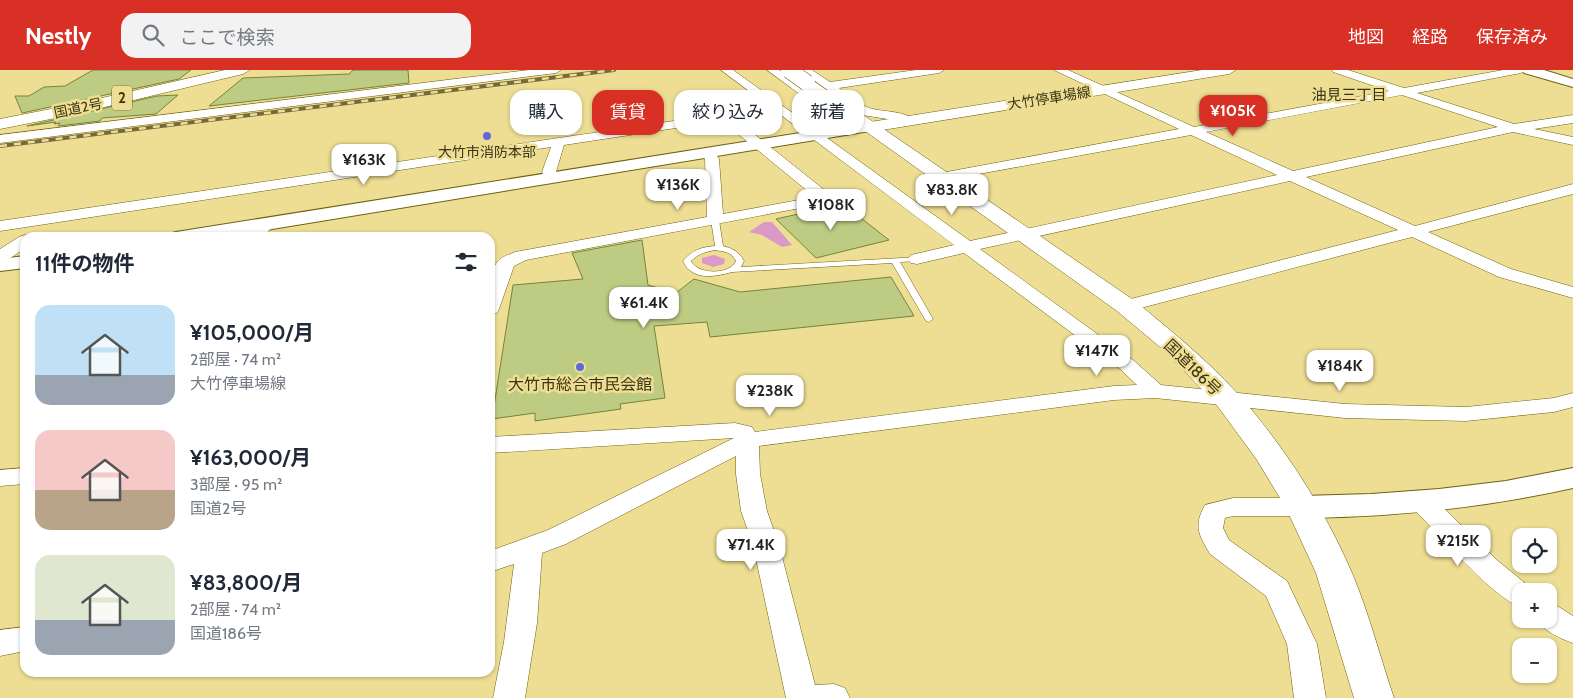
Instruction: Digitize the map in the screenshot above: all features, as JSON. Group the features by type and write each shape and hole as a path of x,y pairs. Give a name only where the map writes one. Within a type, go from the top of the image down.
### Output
{"main road":[{"name":"国道2号","path":"0,124 71,110 243,70"},
{"name":"大竹停車場線","path":"870,127 1229,70"},
{"name":"国道186号","path":"806,78 870,127 1126,306 1175,347 1226,398 1269,454 1302,507 1334,573 1374,698"}],"street":[{"path":"0,139 556,70"},
{"path":"726,70 1126,364 1155,392"},
{"path":"772,70 806,78 866,112 903,118 909,121"},
{"path":"806,78 939,70"},
{"path":"1059,70 1505,273 1573,293"},
{"path":"1337,70 1513,128 1573,141"},
{"path":"941,177 1520,70"},
{"path":"1528,70 1573,83"},
{"path":"806,78 816,90"},
{"path":"917,259 1291,175 1513,128 1573,120"},
{"path":"0,226 674,124"},
{"path":"864,128 870,127"},
{"path":"495,295 506,263 521,256 827,199 747,135"},
{"path":"259,231 552,178 822,135"},
{"path":"552,178 549,172 558,147 556,142"},
{"path":"708,153 712,158 715,220"},
{"path":"1126,306 1573,188"},
{"path":"36,232 48,223 50,219"},
{"path":"0,257 20,243"},
{"path":"0,266 20,263"},
{"path":"495,560 557,536 748,441 767,437 1094,395 1155,392 1345,411 1466,414 1554,405 1573,400"},
{"path":"495,445 735,430 744,432 748,441 748,474 754,511 766,545 802,698"},
{"path":"0,478 20,476"},
{"path":"1310,698 1302,644 1277,589 1219,547 1210,528 1214,512 1233,507 1354,507 1422,502 1518,491 1573,478"},
{"path":"1422,502 1488,568 1512,588"},
{"path":"509,698 516,670 530,548"},
{"path":"1557,620 1573,631"},
{"path":"0,643 20,640"},
{"path":"819,698 834,698"}],"lane":[{"path":"715,220 720,248"},
{"path":"720,248 733,252 738,256 740,261 738,266 722,273 703,273 693,270 688,266 687,261 690,256 697,252 720,248"},
{"path":"731,270 917,259"},
{"path":"895,260 929,319"}],"shaded area":[{"path":"764,222 772,222 792,245 782,247 762,235 749,232"},
{"path":"714,255 725,259 724,264 713,267 702,263 702,258"}],"building":[{"path":"93,70 191,70 179,79 22,113 15,96 29,96 44,87 65,86"},
{"path":"353,70 408,70 409,83 209,106 243,78 349,74"},
{"path":"178,95 156,114 102,118 100,121 58,126 60,123 54,124 56,122 27,126 157,96"},
{"path":"843,204 889,240 816,258 776,219"},
{"name":"大竹市総合市民会館","path":"642,240 648,285 676,293 694,279 740,292 891,277 914,316 710,337 707,322 654,326 665,398 620,404 621,409 535,421 535,413 495,419 495,400 513,285 583,279 572,253"}],"railway":[{"path":"0,146 614,70"}],"place":[{"name":"大竹市消防本部","path":"487,136"},
{"name":"大竹市総合市民会館","path":"580,367"}],"district":[{"name":"油見三丁目","path":"1349,95"}]}
